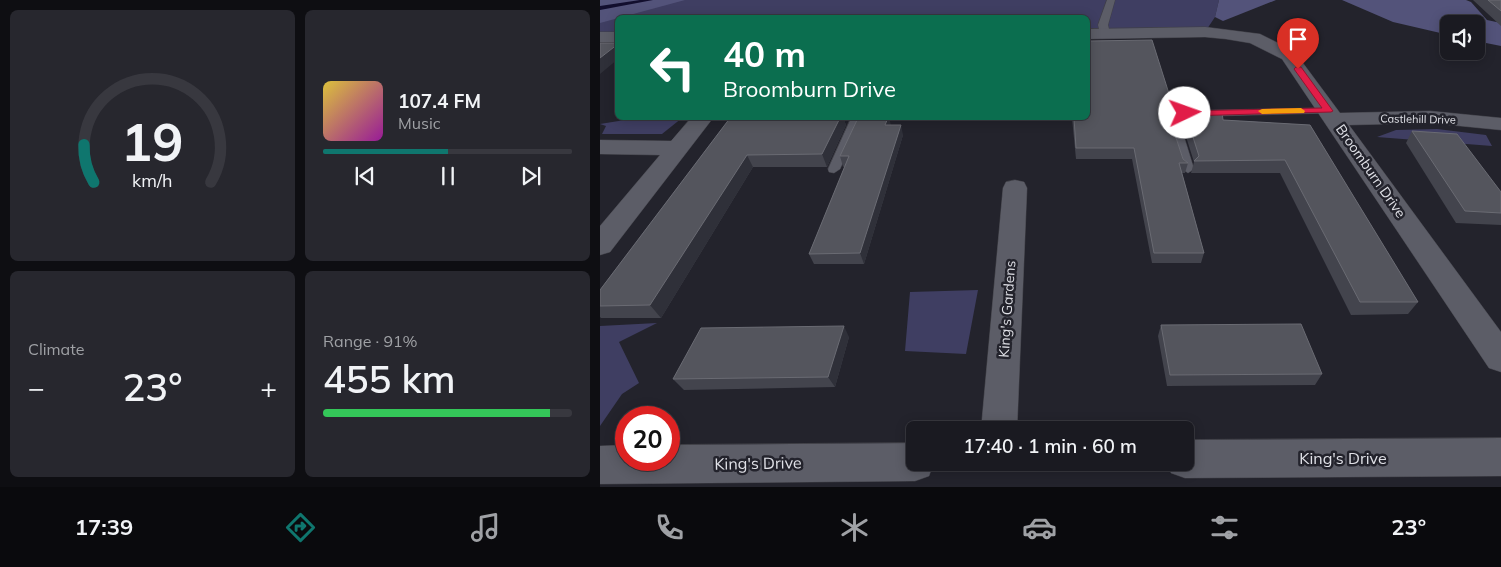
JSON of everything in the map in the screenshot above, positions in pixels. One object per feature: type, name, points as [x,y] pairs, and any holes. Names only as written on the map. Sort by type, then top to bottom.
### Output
[{"type":"street","name":"Broomburn Drive","points":[[1096,33],[1205,32],[1254,38],[1288,55],[1501,358]]},
{"type":"street","points":[[600,37],[615,37]]},
{"type":"street","name":"Castlehill Drive","points":[[1331,115],[1430,117],[1501,124]]},
{"type":"street","points":[[600,245],[700,120]]},
{"type":"street","points":[[600,147],[676,148]]},
{"type":"street","name":"King's Gardens","points":[[1000,421],[1015,188]]},
{"type":"street","name":"King's Drive","points":[[1194,459],[1501,457]]},
{"type":"street","name":"King's Drive","points":[[600,464],[906,462]]},
{"type":"lane","points":[[1096,33],[1103,25],[1111,0]]},
{"type":"lane","points":[[1188,169],[1171,114],[1331,115]]},
{"type":"lane","points":[[834,169],[856,120]]},
{"type":"shaded area","points":[[600,0],[1219,0],[1215,17],[1205,32],[1090,34],[1090,15],[615,15],[615,37],[600,37]]},
{"type":"shaded area","points":[[600,0],[685,0],[630,15],[615,15],[615,19],[600,23]]},
{"type":"shaded area","points":[[1219,0],[1276,0],[1223,21],[1215,17]]},
{"type":"shaded area","points":[[1342,0],[1466,0],[1471,2],[1483,15],[1440,15],[1440,33],[1393,22]]},
{"type":"shaded area","points":[[1485,18],[1487,20],[1501,23],[1501,46],[1485,43]]},
{"type":"shaded area","points":[[625,120],[680,120],[662,134],[602,134],[606,126],[600,124]]},
{"type":"shaded area","points":[[1437,129],[1486,135],[1492,146],[1377,137],[1396,130]]},
{"type":"shaded area","points":[[978,290],[966,354],[905,351],[910,292]]},
{"type":"shaded area","points":[[657,323],[619,342],[639,383],[622,394],[600,426],[600,326]]},
{"type":"building","points":[[1488,0],[1501,0],[1501,11]]},
{"type":"building","points":[[1152,40],[1171,100],[1165,104],[1183,159],[1188,163],[1179,163],[1204,253],[1154,253],[1134,148],[1076,148],[1074,120],[1090,120],[1090,41]]},
{"type":"building","points":[[600,43],[615,43],[615,46],[600,58]]},
{"type":"building","points":[[1185,112],[1222,112],[1223,120],[1310,125],[1418,302],[1360,302],[1285,160],[1194,161],[1199,156]]},
{"type":"building","points":[[728,120],[839,120],[822,154],[747,155],[650,305],[600,306],[600,290]]},
{"type":"building","points":[[857,120],[887,120],[885,125],[901,125],[860,253],[809,254],[849,156],[840,156]]},
{"type":"building","points":[[1412,131],[1457,134],[1501,192],[1501,213],[1465,211]]},
{"type":"building","points":[[1301,324],[1322,374],[1170,375],[1161,325]]},
{"type":"building","points":[[844,326],[828,377],[673,379],[701,328]]},
{"type":"waterway","points":[[600,8],[650,0]]},
{"type":"slow traffic","points":[[1262,111],[1301,111]]},
{"type":"route","points":[[1185,113],[1328,111],[1298,69]]}]
